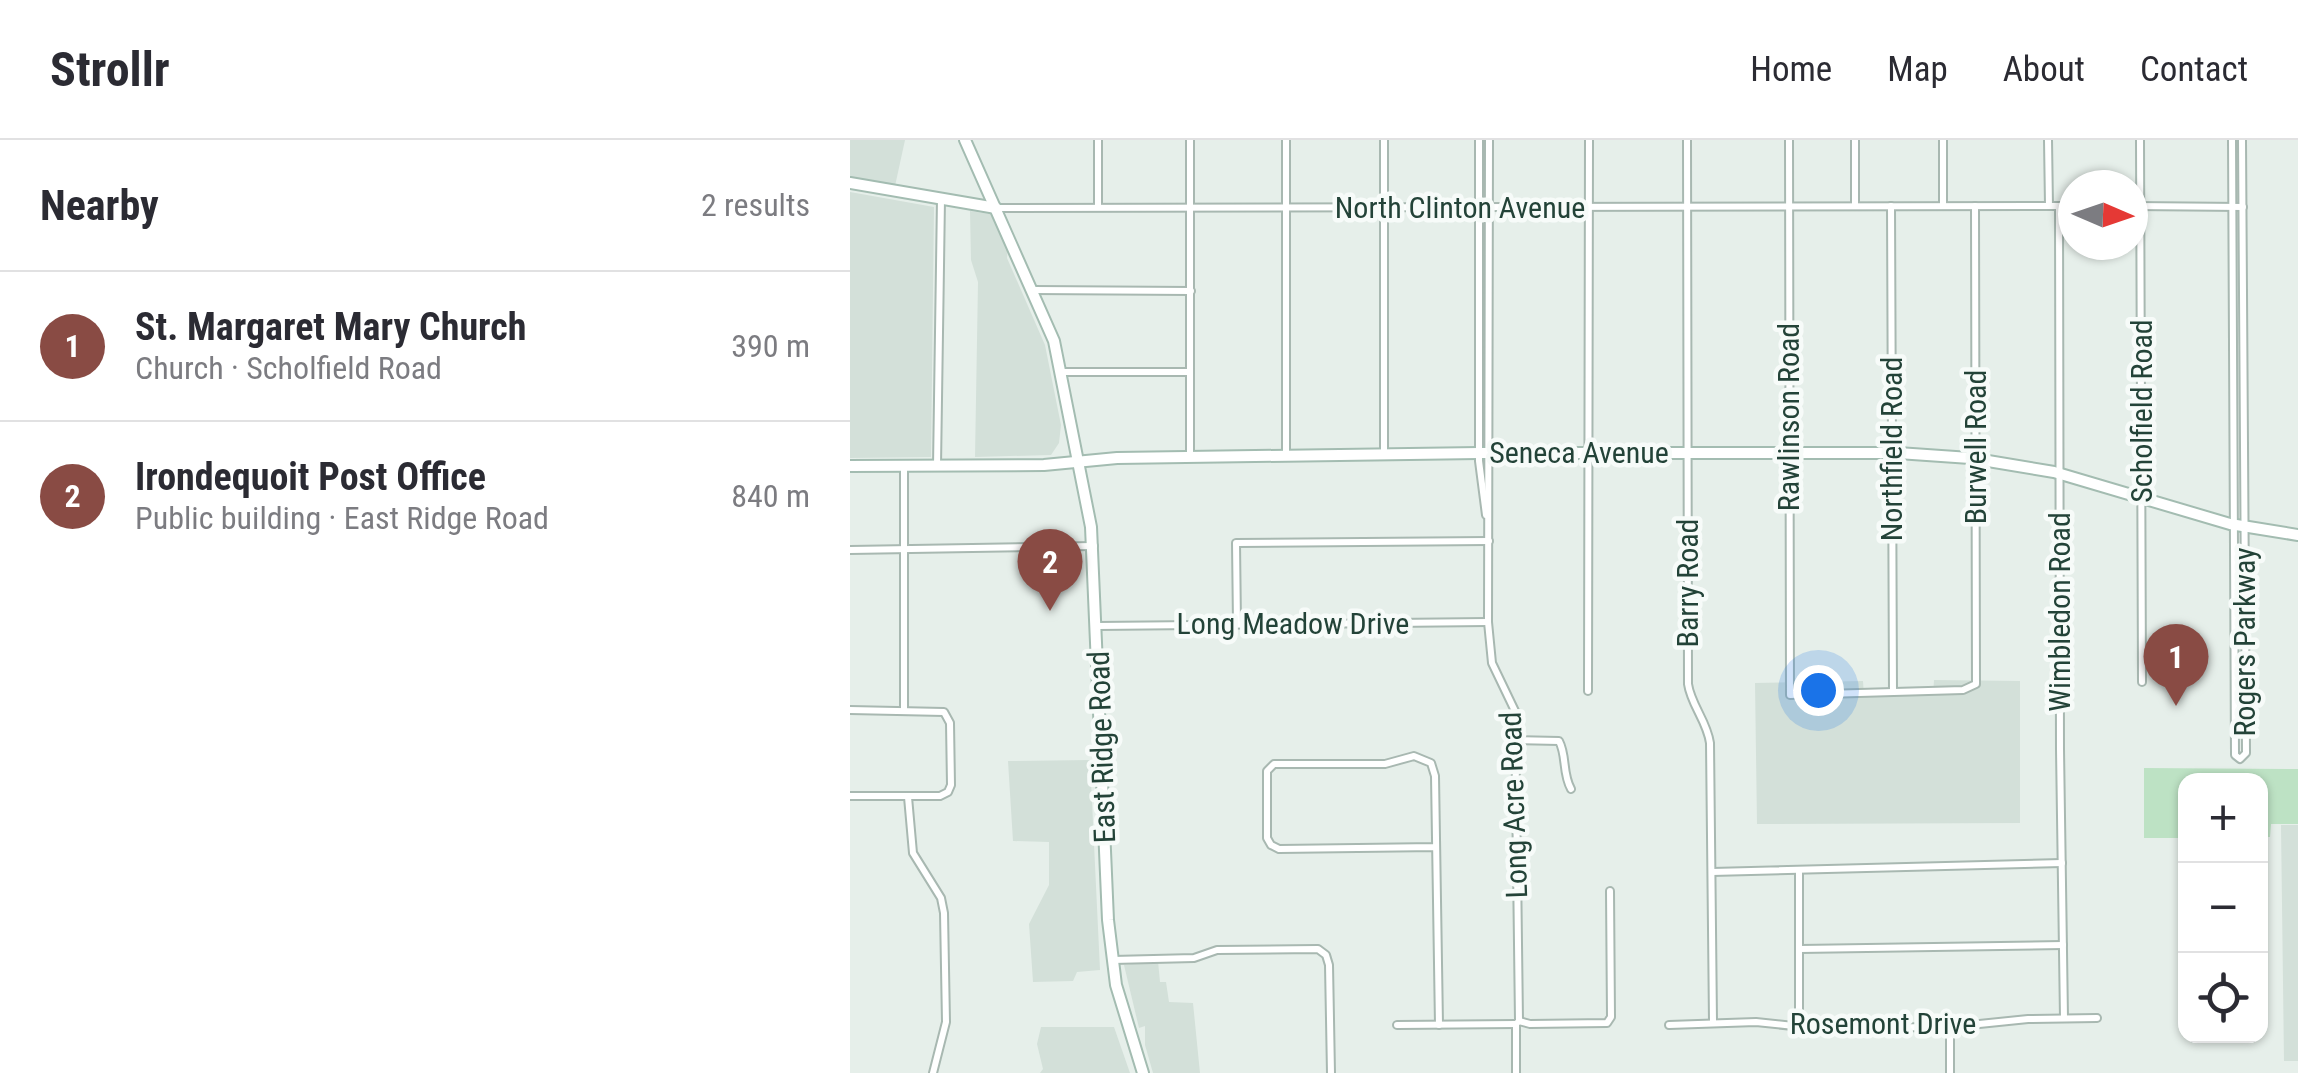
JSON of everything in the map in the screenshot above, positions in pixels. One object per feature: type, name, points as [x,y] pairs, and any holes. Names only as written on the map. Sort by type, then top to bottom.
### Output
[{"type":"main road","name":"East Ridge Road","points":[[966,140],[1054,341],[1078,461],[1094,546],[1112,960],[1143,1073]]},
{"type":"main road","name":"North Clinton Avenue","points":[[850,183],[996,208]]},
{"type":"main road","name":"Seneca Avenue","points":[[850,466],[1044,465],[1190,457],[1384,454],[1892,453],[1976,458],[2060,474],[2239,526],[2298,534]]},
{"type":"street","points":[[1098,140],[1098,208]]},
{"type":"street","points":[[1190,140],[1190,457]]},
{"type":"street","points":[[1286,140],[1286,456]]},
{"type":"street","points":[[1384,140],[1384,454]]},
{"type":"street","name":"Long Acre Road","points":[[1479,140],[1488,622],[1492,663],[1513,703],[1516,740],[1516,1073]]},
{"type":"street","name":"Long Acre Road","points":[[1484,453],[1490,140]]},
{"type":"street","points":[[1588,140],[1588,690]]},
{"type":"street","name":"Barry Road","points":[[1687,140],[1688,686],[1709,737],[1713,1021]]},
{"type":"street","name":"Rawlinson Road","points":[[1789,140],[1790,695],[1893,692]]},
{"type":"street","points":[[1855,140],[1855,206]]},
{"type":"street","points":[[1943,140],[1944,206]]},
{"type":"street","points":[[2048,140],[2049,206]]},
{"type":"street","name":"Scholfield Road","points":[[2139,170],[2140,140]]},
{"type":"street","name":"Rogers Parkway","points":[[2232,140],[2233,357],[2239,526],[2246,753],[2240,759],[2235,755],[2239,526],[2244,357],[2242,140]]},
{"type":"street","points":[[2232,188],[2242,188]]},
{"type":"street","points":[[938,466],[942,199]]},
{"type":"street","name":"Northfield Road","points":[[1890,206],[1893,692]]},
{"type":"street","name":"Burwell Road","points":[[1893,692],[1964,690],[1974,687],[1977,679],[1975,206]]},
{"type":"street","name":"North Clinton Avenue","points":[[996,208],[2058,206]]},
{"type":"street","points":[[2148,206],[2242,206]]},
{"type":"street","name":"Wimbledon Road","points":[[2059,260],[2064,1018]]},
{"type":"street","name":"Scholfield Road","points":[[2138,260],[2142,682]]},
{"type":"street","points":[[1033,290],[1191,291]]},
{"type":"street","points":[[2233,357],[2244,357]]},
{"type":"street","points":[[1061,372],[1190,372]]},
{"type":"street","points":[[904,466],[904,711]]},
{"type":"street","points":[[1237,624],[1236,544],[1489,542]]},
{"type":"street","points":[[850,550],[1094,546]]},
{"type":"street","name":"Long Meadow Drive","points":[[1097,626],[1488,622]]},
{"type":"street","points":[[850,710],[942,711],[950,722],[950,790],[940,796],[850,796]]},
{"type":"street","points":[[1516,740],[1558,741],[1562,746],[1563,772],[1571,789]]},
{"type":"street","points":[[1436,847],[1279,848],[1266,838],[1266,778],[1274,764],[1385,764],[1414,756],[1428,760],[1435,770],[1439,1025]]},
{"type":"street","points":[[908,797],[913,852],[941,898],[944,913],[946,1022],[933,1073]]},
{"type":"street","points":[[1712,872],[2062,863]]},
{"type":"street","points":[[1799,870],[1799,1027]]},
{"type":"street","points":[[1397,1025],[1607,1023],[1611,1018],[1610,891]]},
{"type":"street","points":[[1800,949],[2063,945]]},
{"type":"street","points":[[1112,960],[1194,958],[1217,950],[1318,949],[1329,965],[1331,1073]]},
{"type":"street","name":"Rosemont Drive","points":[[1669,1025],[1713,1021],[1799,1027],[1950,1027],[2097,1018]]},
{"type":"street","points":[[1950,1027],[1950,1073]]},
{"type":"shaded area","points":[[850,140],[905,140],[895,186],[850,177]]},
{"type":"shaded area","points":[[850,192],[934,207],[931,457],[850,458]]},
{"type":"shaded area","points":[[970,211],[990,214],[996,221],[1008,246],[1007,258],[1045,345],[1061,425],[1059,443],[1051,455],[975,457],[978,282],[971,260]]},
{"type":"shaded area","points":[[1934,680],[2020,681],[2020,823],[1757,824],[1755,683],[1863,681],[1864,696],[1933,695]]},
{"type":"shaded area","points":[[1090,760],[1100,970],[1077,972],[1073,981],[1033,982],[1029,924],[1049,885],[1049,842],[1013,841],[1008,761]]},
{"type":"shaded area","points":[[2281,825],[2298,825],[2298,1061],[2284,1061]]},
{"type":"shaded area","points":[[1158,961],[1160,982],[1166,982],[1169,1002],[1193,1003],[1200,1073],[1153,1073],[1145,1045],[1145,1026],[1139,1028],[1124,965]]},
{"type":"shaded area","points":[[1041,1027],[1114,1027],[1130,1073],[1040,1073],[1043,1069],[1037,1044]]},
{"type":"green space","points":[[2144,768],[2298,769],[2298,824],[2271,824],[2270,837],[2268,773],[2178,773],[2178,838],[2144,838]]},
{"type":"place","name":"Irondequoit Post Office","points":[[1050,611]]},
{"type":"place","name":"St. Margaret Mary Church","points":[[2176,706]]}]
